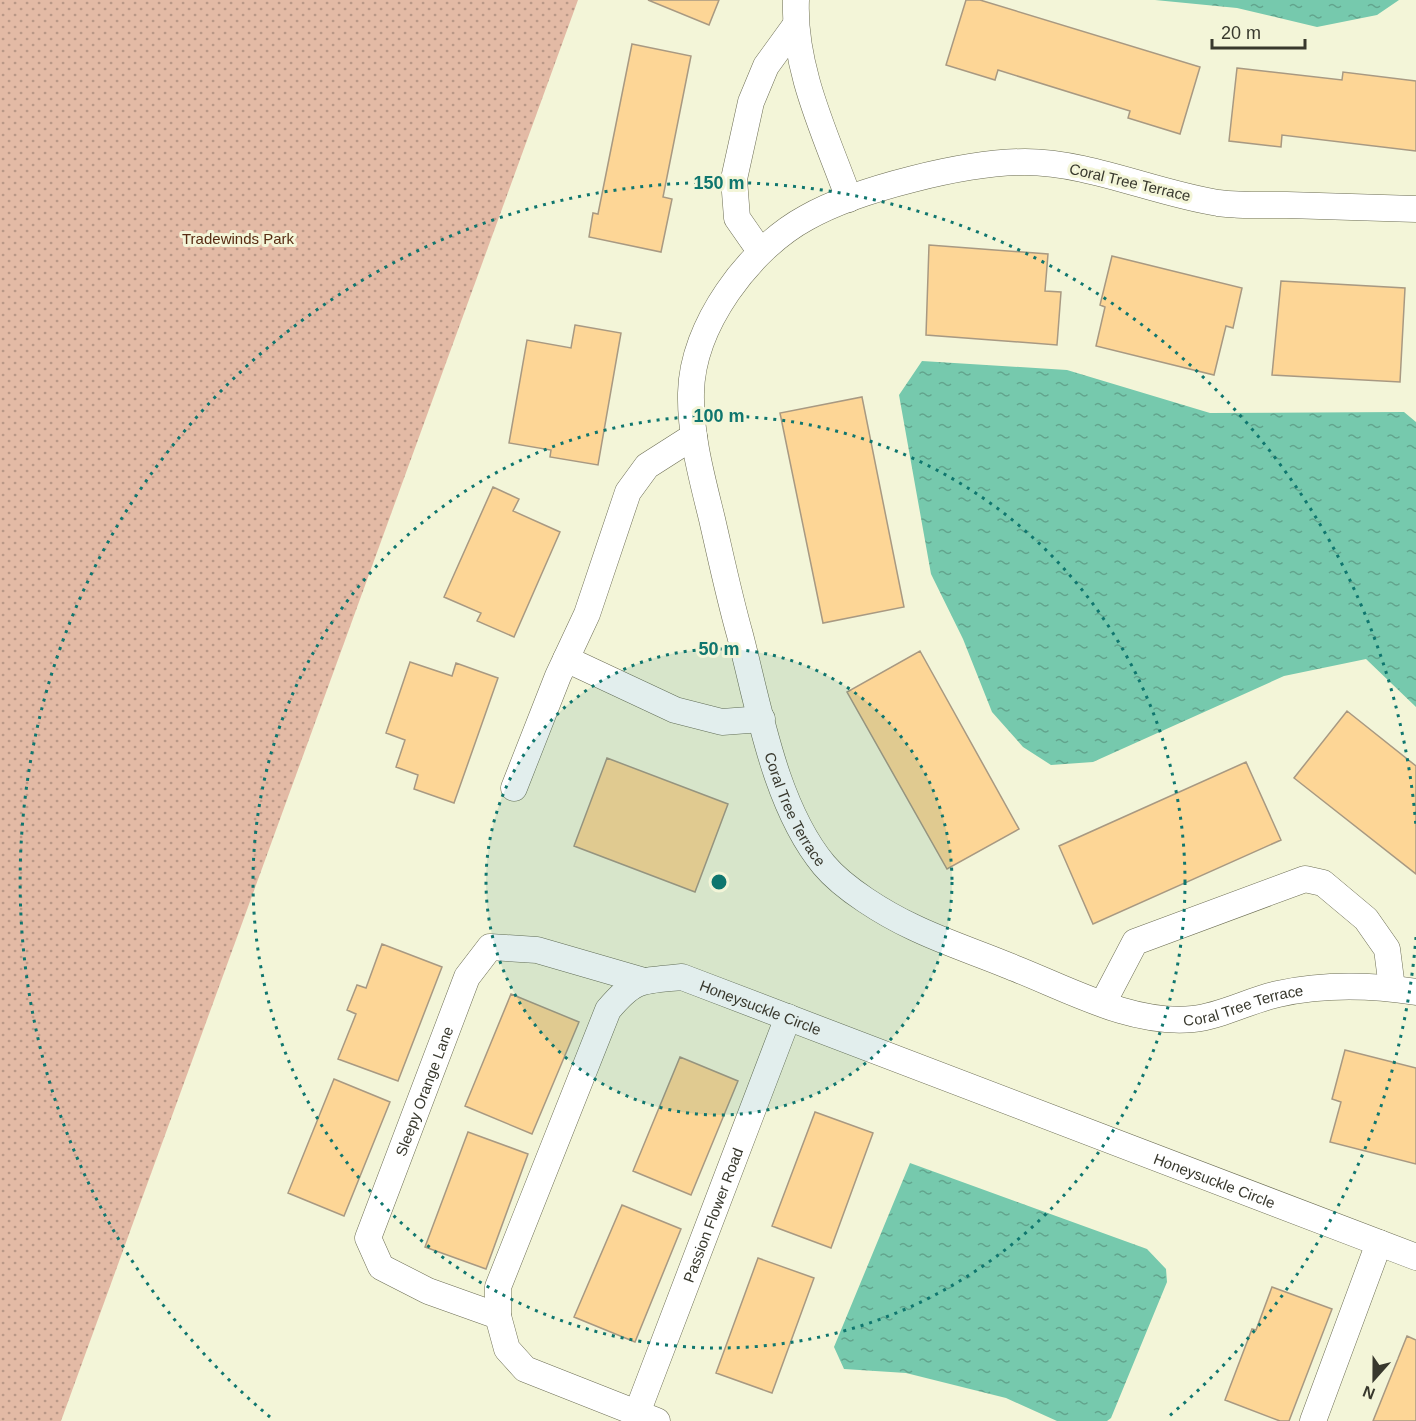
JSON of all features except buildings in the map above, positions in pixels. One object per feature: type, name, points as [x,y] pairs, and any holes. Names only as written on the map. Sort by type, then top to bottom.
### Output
[{"type":"street","points":[[796,0],[795,26],[806,81],[849,198]]},
{"type":"street","points":[[760,251],[737,218],[734,178],[751,102],[766,66],[795,26]]},
{"type":"street","name":"Coral Tree Terrace","points":[[1404,990],[1330,987],[1279,994],[1198,1018],[1160,1020],[1103,1003],[912,927],[870,903],[825,867],[797,822],[778,775],[762,719],[736,620],[694,436],[690,390],[697,350],[714,314],[760,251],[804,218],[849,198],[986,163],[1032,162],[1077,169],[1145,187],[1222,203],[1416,209]]},
{"type":"street","points":[[514,788],[566,659],[587,614],[628,492],[647,466],[694,436]]},
{"type":"street","points":[[566,659],[675,710],[722,722],[762,719]]},
{"type":"street","points":[[1103,1003],[1135,942],[1305,879],[1323,883],[1366,919],[1387,949],[1404,990]]},
{"type":"street","name":"Sleepy Orange Lane","points":[[498,1316],[428,1291],[381,1267],[368,1238],[467,977],[490,947],[537,950],[644,981]]},
{"type":"street","name":"Honeysuckle Circle","points":[[647,1417],[525,1369],[507,1349],[498,1316],[498,1287],[608,1010],[627,988],[644,981],[682,977],[1416,1257]]},
{"type":"street","name":"Passion Flower Road","points":[[647,1417],[788,1017]]},
{"type":"street","points":[[1313,1421],[1379,1243]]},
{"type":"green space","name":"Tradewinds Park","points":[[0,0],[578,0],[61,1421],[0,1421]]},
{"type":"water","points":[[1155,0],[1399,0],[1377,15],[1317,27],[1237,8]]},
{"type":"water","points":[[922,361],[1067,370],[1210,413],[1404,412],[1416,422],[1416,707],[1366,659],[1284,676],[1093,762],[1051,765],[1023,747],[992,712],[963,639],[931,574],[899,395]]},
{"type":"water","points":[[910,1163],[1147,1249],[1166,1269],[1167,1282],[1111,1418],[1107,1421],[1057,1421],[1006,1398],[906,1373],[844,1369],[834,1347]]}]
